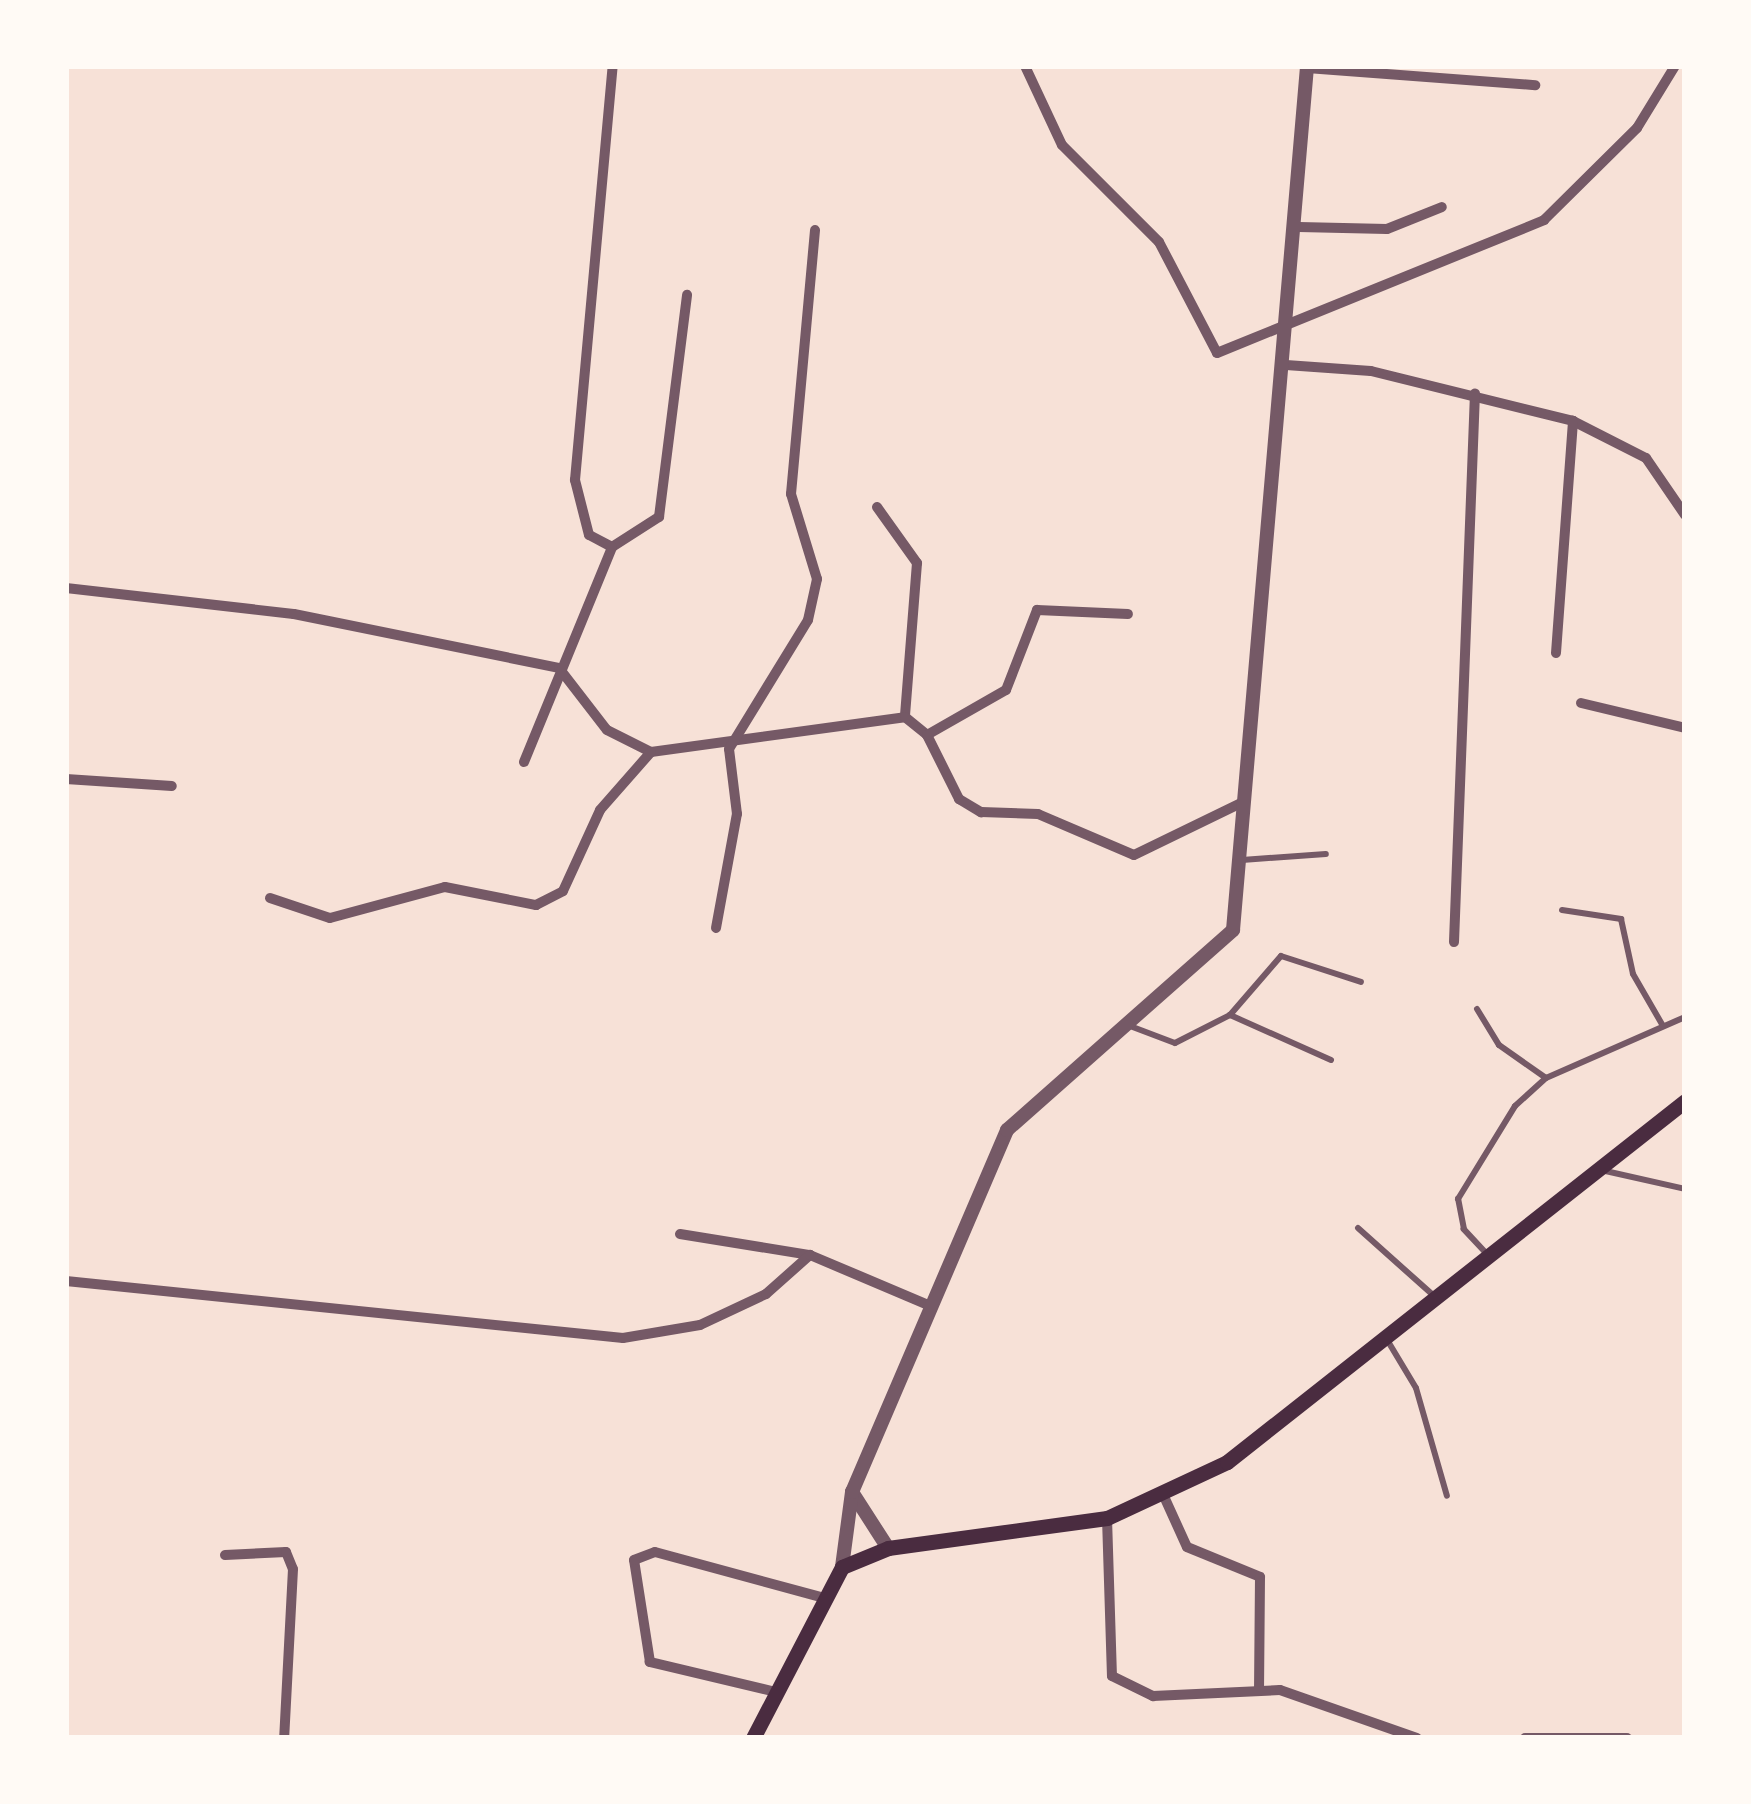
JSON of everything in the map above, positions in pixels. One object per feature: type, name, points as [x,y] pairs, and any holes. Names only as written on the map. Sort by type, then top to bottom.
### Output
[{"type":"main road","points":[[753,1738],[842,1567],[888,1547],[1107,1518],[1227,1462],[1685,1101]]},
{"type":"street","points":[[613,66],[575,480],[590,535],[613,547]]},
{"type":"street","points":[[1025,66],[1062,145],[1159,242],[1202,340],[1217,353],[1239,350],[1544,220],[1636,128],[1675,66]]},
{"type":"street","points":[[842,1567],[852,1492],[926,1304],[1007,1130],[1233,930],[1242,860],[1240,803],[1292,327],[1307,67],[1535,85]]},
{"type":"street","points":[[1299,227],[1387,229],[1442,207]]},
{"type":"street","points":[[716,928],[737,814],[729,749],[808,620],[817,579],[791,494],[815,230]]},
{"type":"street","points":[[524,762],[559,668],[613,547],[659,517],[687,295]]},
{"type":"street","points":[[1286,365],[1475,393],[1573,422],[1646,458],[1685,514]]},
{"type":"street","points":[[1454,942],[1475,393]]},
{"type":"street","points":[[1556,653],[1573,422]]},
{"type":"street","points":[[877,507],[917,563],[905,717]]},
{"type":"street","points":[[66,588],[294,614],[559,668],[607,730],[651,752],[729,749],[905,717],[927,735],[959,799],[981,812],[1038,814],[1134,856],[1240,803]]},
{"type":"street","points":[[927,735],[1006,690],[1037,610],[1128,614]]},
{"type":"street","points":[[1581,704],[1685,728]]},
{"type":"street","points":[[270,898],[330,918],[445,887],[536,904],[563,891],[599,809],[651,752]]},
{"type":"street","points":[[66,778],[172,786]]},
{"type":"street","points":[[680,1234],[810,1256],[926,1304]]},
{"type":"street","points":[[66,1281],[623,1338],[700,1325],[766,1294],[810,1256]]},
{"type":"street","points":[[852,1492],[888,1547]]},
{"type":"street","points":[[1162,1492],[1186,1547],[1260,1577],[1259,1691]]},
{"type":"street","points":[[1107,1518],[1112,1676],[1153,1696],[1259,1691],[1417,1738]]},
{"type":"street","points":[[225,1555],[286,1552],[293,1570],[284,1738]]},
{"type":"street","points":[[776,1692],[650,1661],[634,1560],[655,1552],[824,1598]]},
{"type":"street","points":[[1525,1738],[1627,1738]]},
{"type":"lane","points":[[1242,860],[1326,854]]},
{"type":"lane","points":[[1562,910],[1621,919],[1633,974],[1663,1027]]},
{"type":"lane","points":[[1128,1025],[1175,1043],[1230,1015],[1281,956],[1361,982]]},
{"type":"lane","points":[[1478,1009],[1499,1045],[1546,1078]]},
{"type":"lane","points":[[1230,1015],[1331,1060]]},
{"type":"lane","points":[[1488,1256],[1463,1228],[1458,1199],[1515,1106],[1546,1078],[1685,1017]]},
{"type":"lane","points":[[1598,1169],[1685,1189]]},
{"type":"lane","points":[[1358,1228],[1435,1298]]},
{"type":"lane","points":[[1385,1337],[1416,1388],[1447,1496]]}]
